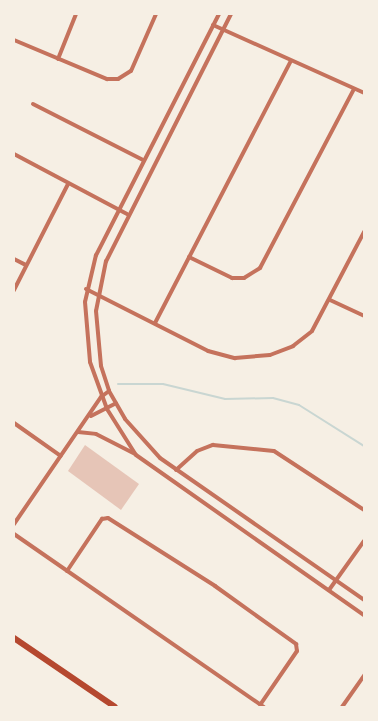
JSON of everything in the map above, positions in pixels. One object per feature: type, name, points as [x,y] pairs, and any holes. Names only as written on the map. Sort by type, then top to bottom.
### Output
[{"type":"main road","points":[[14,638],[115,707]]},
{"type":"street","points":[[58,59],[76,14]]},
{"type":"street","points":[[14,40],[107,79],[126,76],[131,71],[156,14]]},
{"type":"street","points":[[136,455],[101,397],[87,348],[86,289],[96,254],[117,208],[219,14]]},
{"type":"street","points":[[232,14],[111,247],[97,293],[97,343],[108,391],[143,441],[176,470],[364,600]]},
{"type":"street","points":[[214,25],[364,93]]},
{"type":"street","points":[[155,323],[291,61]]},
{"type":"street","points":[[188,257],[232,278],[244,278],[260,268],[354,89]]},
{"type":"street","points":[[33,104],[143,160]]},
{"type":"street","points":[[14,154],[127,214]]},
{"type":"street","points":[[14,290],[68,184]]},
{"type":"street","points":[[86,289],[97,293],[208,351],[235,358],[257,358],[281,352],[304,339],[321,319],[364,232]]},
{"type":"street","points":[[14,259],[26,265]]},
{"type":"street","points":[[330,300],[364,316]]},
{"type":"street","points":[[14,524],[78,432],[91,416],[101,397],[108,391]]},
{"type":"street","points":[[91,416],[116,403]]},
{"type":"street","points":[[14,423],[61,456]]},
{"type":"street","points":[[78,432],[96,434],[136,455],[364,615]]},
{"type":"street","points":[[176,470],[197,451],[213,445],[274,451],[364,510]]},
{"type":"street","points":[[14,534],[67,571],[262,706],[297,651],[296,644],[215,586],[108,518],[102,519],[67,571]]},
{"type":"street","points":[[329,590],[364,541]]},
{"type":"street","points":[[342,707],[364,675]]},
{"type":"building","points":[[85,445],[139,484],[121,510],[68,471]]},
{"type":"waterway","points":[[118,384],[163,384],[225,399],[273,398],[299,405],[364,446]]}]
